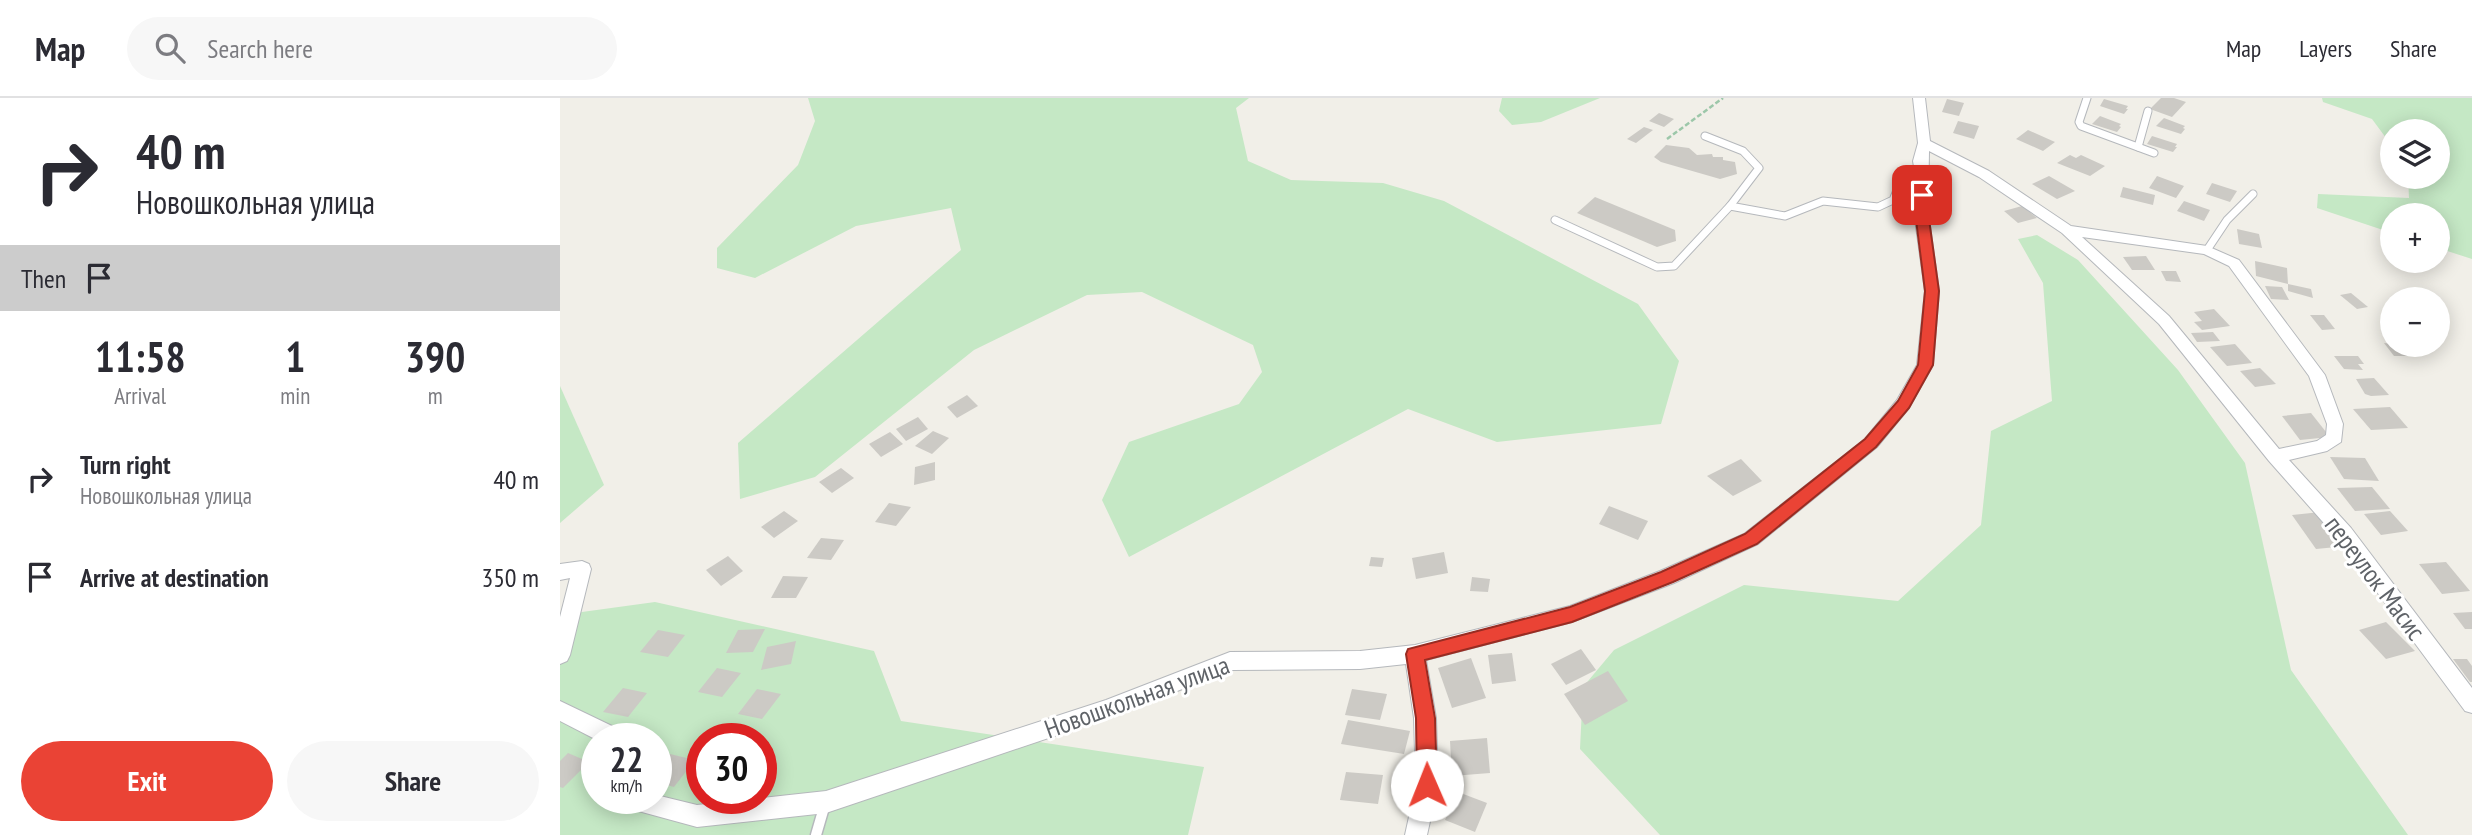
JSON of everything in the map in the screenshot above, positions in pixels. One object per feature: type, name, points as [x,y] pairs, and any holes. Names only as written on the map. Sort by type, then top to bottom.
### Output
[{"type":"street","name":"Новошкольная улица","points":[[672,809],[697,816],[826,802],[1108,709],[1230,661],[1360,660],[1415,654],[1572,614],[1667,577],[1751,539],[1871,443],[1903,404],[1926,365],[1932,291],[1922,212],[1923,178],[1920,161],[1924,143],[1919,98]]},
{"type":"street","name":"переулок Масис","points":[[1924,143],[1984,174],[2067,230],[2164,320],[2275,456],[2344,533],[2472,704]]},
{"type":"street","name":"переулок Масис","points":[[2067,230],[2207,250],[2234,263],[2316,375],[2335,424],[2335,438],[2328,442],[2275,456]]},
{"type":"street","points":[[560,572],[582,569],[560,655]]},
{"type":"street","points":[[1415,654],[1425,718],[1427,785],[1416,835]]},
{"type":"street","points":[[560,710],[585,723]]},
{"type":"lane","points":[[2087,98],[2079,122],[2081,126],[2154,153]]},
{"type":"lane","points":[[2138,147],[2148,111]]},
{"type":"lane","points":[[1555,220],[1657,267],[1669,269],[1730,206],[1759,168],[1756,160],[1747,152],[1705,136]]},
{"type":"lane","points":[[1730,206],[1785,216],[1823,201],[1878,207],[1893,200],[1901,181],[1923,178]]},
{"type":"lane","points":[[2207,250],[2221,225],[2237,205],[2253,194]]},
{"type":"lane","points":[[816,835],[826,802]]},
{"type":"path","points":[[1667,139],[1724,98]]},
{"type":"green space","points":[[808,98],[1249,98],[1236,108],[1248,161],[1291,180],[1383,183],[1444,201],[1638,304],[1679,361],[1661,424],[1497,442],[1408,409],[1129,557],[1102,500],[1129,442],[1239,404],[1262,372],[1253,345],[1142,292],[1087,295],[974,350],[815,477],[740,499],[738,443],[961,250],[951,208],[856,226],[755,278],[717,268],[717,248],[798,165],[815,121]]},
{"type":"green space","points":[[1502,98],[1600,98],[1541,122],[1512,125],[1499,111]]},
{"type":"green space","points":[[2322,98],[2472,98],[2472,259],[2450,252],[2450,203],[2380,203],[2380,229],[2317,208],[2318,194],[2409,198],[2409,189],[2450,189],[2450,119],[2380,119],[2380,130],[2372,119],[2323,102]]},
{"type":"green space","points":[[2037,235],[2078,260],[2178,370],[2245,463],[2291,670],[2408,835],[1660,835],[1580,749],[1583,687],[1614,650],[1744,585],[1898,601],[1981,525],[1991,431],[2052,401],[2043,283],[2018,239]]},
{"type":"green space","points":[[560,386],[604,485],[560,523]]},
{"type":"green space","points":[[655,602],[874,651],[901,721],[1204,767],[1188,835],[560,835],[560,615]]},
{"type":"building","points":[[2161,98],[2186,102],[2172,117],[2150,109]]},
{"type":"building","points":[[1947,99],[1964,103],[1959,116],[1942,112]]},
{"type":"building","points":[[2104,99],[2128,106],[2128,109],[2124,114],[2100,106]]},
{"type":"building","points":[[1659,113],[1674,119],[1664,127],[1649,121]]},
{"type":"building","points":[[2100,116],[2121,124],[2121,127],[2117,132],[2092,124]]},
{"type":"building","points":[[2164,118],[2185,126],[2185,129],[2181,134],[2156,126]]},
{"type":"building","points":[[1958,121],[1979,126],[1974,139],[1953,133]]},
{"type":"building","points":[[1644,127],[1653,130],[1636,143],[1627,139]]},
{"type":"building","points":[[2028,130],[2055,142],[2043,151],[2016,139]]},
{"type":"building","points":[[2152,136],[2177,144],[2177,147],[2173,152],[2147,144]]},
{"type":"building","points":[[1666,145],[1689,148],[1697,155],[1712,154],[1713,157],[1723,157],[1723,160],[1735,162],[1737,174],[1720,179],[1661,162],[1654,157]]},
{"type":"building","points":[[2070,155],[2076,158],[2081,155],[2105,166],[2090,176],[2057,163]]},
{"type":"building","points":[[2049,176],[2075,191],[2057,199],[2032,184]]},
{"type":"building","points":[[2157,176],[2184,186],[2176,198],[2149,188]]},
{"type":"building","points":[[2212,183],[2237,191],[2230,202],[2206,194]]},
{"type":"building","points":[[2123,187],[2155,195],[2153,205],[2120,197]]},
{"type":"building","points":[[1595,197],[1675,230],[1676,241],[1657,247],[1577,213]]},
{"type":"building","points":[[2184,201],[2210,210],[2204,221],[2177,211]]},
{"type":"building","points":[[2022,206],[2037,218],[2018,223],[2004,211]]},
{"type":"building","points":[[2237,229],[2259,234],[2262,248],[2239,244]]},
{"type":"building","points":[[2146,256],[2155,270],[2132,270],[2123,257]]},
{"type":"building","points":[[2255,261],[2287,268],[2288,284],[2256,276]]},
{"type":"building","points":[[2161,271],[2176,271],[2181,282],[2166,281]]},
{"type":"building","points":[[2288,284],[2311,289],[2313,298],[2288,291]]},
{"type":"building","points":[[2265,286],[2282,287],[2289,300],[2271,299]]},
{"type":"building","points":[[2351,293],[2368,307],[2357,309],[2340,295]]},
{"type":"building","points":[[2214,309],[2230,326],[2202,330],[2194,322],[2202,321],[2194,312]]},
{"type":"building","points":[[2310,315],[2324,315],[2335,329],[2322,330]]},
{"type":"building","points":[[2213,332],[2220,341],[2197,342],[2191,333]]},
{"type":"building","points":[[2235,344],[2252,363],[2227,366],[2210,347]]},
{"type":"building","points":[[2334,356],[2358,356],[2364,364],[2358,364],[2363,370],[2344,369]]},
{"type":"building","points":[[2260,368],[2276,384],[2255,387],[2240,371]]},
{"type":"building","points":[[2374,378],[2389,395],[2365,394],[2356,379]]},
{"type":"building","points":[[967,395],[978,406],[957,418],[947,407]]},
{"type":"building","points":[[2390,407],[2408,428],[2371,430],[2353,409]]},
{"type":"building","points":[[2311,413],[2330,437],[2300,440],[2282,416]]},
{"type":"building","points":[[918,417],[928,429],[906,441],[896,429]]},
{"type":"building","points":[[933,431],[949,438],[932,454],[915,446]]},
{"type":"building","points":[[890,432],[903,444],[881,457],[869,444]]},
{"type":"building","points":[[2330,457],[2365,458],[2379,481],[2344,479]]},
{"type":"building","points":[[1741,459],[1762,481],[1733,496],[1707,476]]},
{"type":"building","points":[[935,462],[935,480],[914,485],[915,467]]},
{"type":"building","points":[[841,468],[854,478],[832,493],[819,482]]},
{"type":"building","points":[[2372,487],[2390,509],[2355,511],[2337,488]]},
{"type":"building","points":[[889,503],[911,507],[896,526],[875,522]]},
{"type":"building","points":[[1609,506],[1648,521],[1638,540],[1599,524]]},
{"type":"building","points":[[784,511],[798,521],[774,538],[761,527]]},
{"type":"building","points":[[2390,511],[2408,531],[2381,535],[2364,514]]},
{"type":"building","points":[[2321,512],[2347,546],[2316,549],[2292,515]]},
{"type":"building","points":[[821,538],[844,540],[831,560],[807,558]]},
{"type":"building","points":[[1444,552],[1448,573],[1416,579],[1412,558]]},
{"type":"building","points":[[728,556],[743,571],[721,586],[706,570]]},
{"type":"building","points":[[1371,557],[1384,558],[1382,567],[1369,566]]},
{"type":"building","points":[[2446,562],[2470,591],[2442,594],[2419,564]]},
{"type":"building","points":[[783,576],[808,577],[796,598],[771,598]]},
{"type":"building","points":[[1472,577],[1490,579],[1488,592],[1470,591]]},
{"type":"building","points":[[2472,612],[2472,629],[2465,629],[2453,613]]},
{"type":"building","points":[[2386,622],[2415,651],[2386,659],[2359,630]]},
{"type":"building","points":[[765,629],[753,652],[726,653],[738,630]]},
{"type":"building","points":[[658,630],[685,635],[668,657],[640,652]]},
{"type":"building","points":[[796,641],[791,664],[761,670],[767,647]]},
{"type":"building","points":[[1581,649],[1596,670],[1566,685],[1551,664]]},
{"type":"building","points":[[1512,653],[1516,681],[1492,684],[1488,655]]},
{"type":"building","points":[[1471,658],[1486,698],[1452,708],[1438,668]]},
{"type":"building","points":[[2453,659],[2467,659],[2472,666],[2472,682],[2470,682]]},
{"type":"building","points":[[717,668],[741,673],[722,697],[698,692]]},
{"type":"building","points":[[1608,671],[1628,701],[1585,725],[1564,694]]},
{"type":"building","points":[[623,688],[647,693],[628,717],[603,712]]},
{"type":"building","points":[[757,689],[781,694],[762,719],[738,714]]},
{"type":"building","points":[[1352,689],[1387,694],[1380,720],[1345,715]]},
{"type":"building","points":[[1348,720],[1410,731],[1404,754],[1341,744]]},
{"type":"building","points":[[1487,738],[1490,773],[1452,776],[1450,741]]},
{"type":"building","points":[[568,753],[581,759],[581,770],[563,788],[560,787],[560,761]]},
{"type":"building","points":[[672,754],[686,758],[686,772],[674,787]]},
{"type":"building","points":[[1346,772],[1383,775],[1378,804],[1340,800]]},
{"type":"building","points":[[1458,792],[1487,803],[1475,832],[1445,820]]},
{"type":"route","points":[[1427,785],[1425,718],[1415,654],[1572,614],[1667,577],[1751,539],[1871,443],[1903,404],[1926,365],[1932,291],[1922,195]]}]
